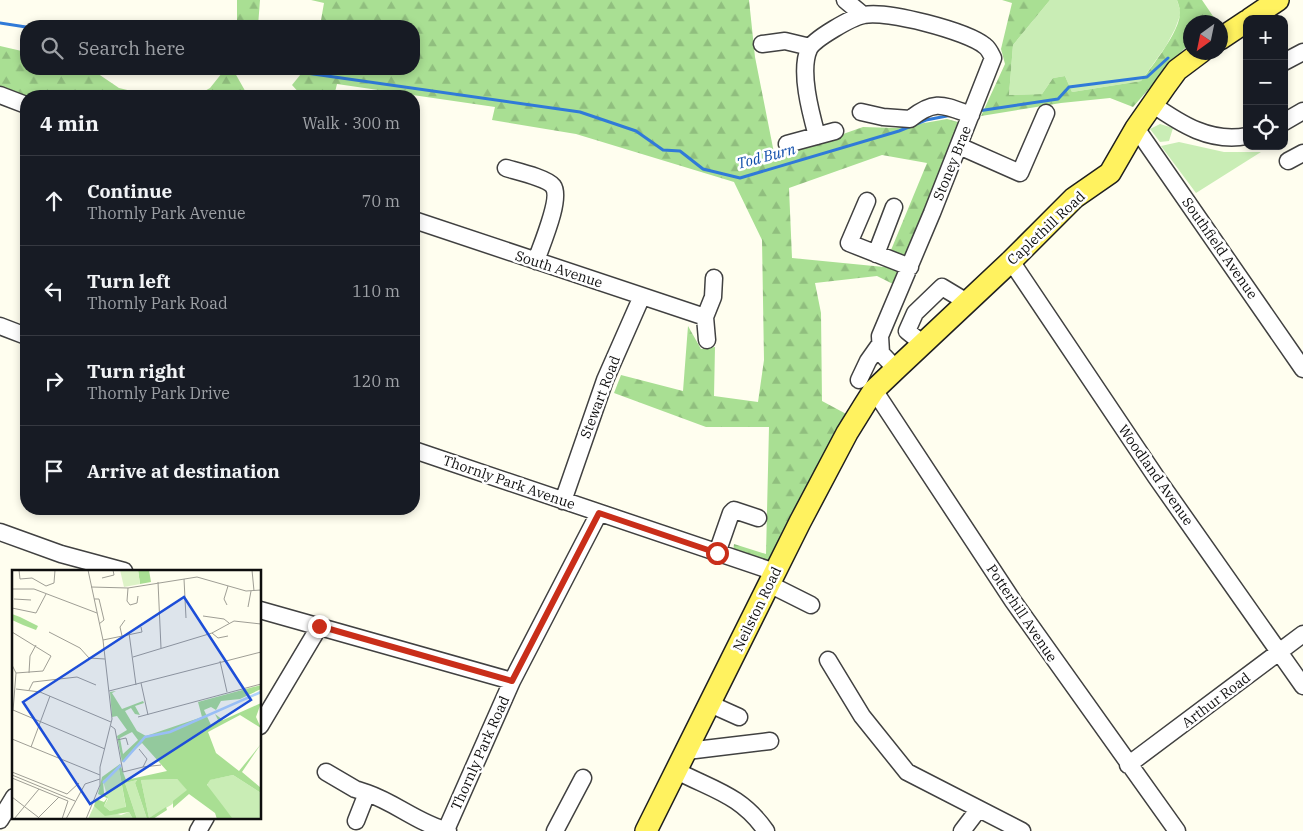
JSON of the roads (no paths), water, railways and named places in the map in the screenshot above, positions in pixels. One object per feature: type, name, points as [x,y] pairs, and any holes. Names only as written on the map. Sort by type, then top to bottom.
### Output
[{"type":"main road","points":[[1256,15],[1278,0]]},
{"type":"main road","points":[[1228,34],[1243,24]]},
{"type":"main road","name":"Caplethill Road","points":[[867,385],[896,369],[1011,261],[1074,198],[1110,173],[1152,104],[1177,70],[1190,60]]},
{"type":"main road","name":"Neilston Road","points":[[646,831],[800,522],[847,433],[867,385]]},
{"type":"street","points":[[817,136],[809,106],[805,61],[810,47],[826,34],[863,14],[845,0]]},
{"type":"street","name":"Stoney Brae","points":[[863,14],[893,15],[966,35],[986,46],[994,58],[910,267],[880,336],[880,344],[868,361],[867,385]]},
{"type":"street","points":[[762,44],[785,42],[810,47]]},
{"type":"street","points":[[1288,60],[1303,52]]},
{"type":"street","points":[[0,95],[20,103]]},
{"type":"street","points":[[861,112],[883,117],[910,119],[924,108],[939,104],[971,115]]},
{"type":"street","points":[[1152,104],[1187,127],[1209,136],[1230,138],[1243,136]]},
{"type":"street","points":[[1288,120],[1303,111]]},
{"type":"street","points":[[959,146],[1020,173],[1046,114]]},
{"type":"street","name":"Southfield Avenue","points":[[1136,128],[1303,369]]},
{"type":"street","points":[[787,144],[835,131]]},
{"type":"street","points":[[1288,161],[1303,152]]},
{"type":"street","points":[[506,168],[544,180],[552,185],[556,192],[554,208],[536,261]]},
{"type":"street","points":[[867,201],[849,243],[910,267]]},
{"type":"street","points":[[876,254],[894,207]]},
{"type":"street","name":"South Avenue","points":[[420,222],[705,317]]},
{"type":"street","name":"Woodland Avenue","points":[[1011,261],[1156,477],[1303,686]]},
{"type":"street","points":[[707,340],[705,317],[713,297],[714,278]]},
{"type":"street","points":[[922,344],[907,331],[915,313],[942,287],[967,302]]},
{"type":"street","name":"Stewart Road","points":[[563,500],[605,380],[642,296]]},
{"type":"street","points":[[0,326],[20,334]]},
{"type":"street","points":[[880,344],[881,353],[896,369]]},
{"type":"street","name":"Potterhill Avenue","points":[[867,385],[1013,601],[1128,766],[1177,831]]},
{"type":"street","name":"Thornly Park Avenue","points":[[420,452],[717,553],[772,578],[811,605]]},
{"type":"street","points":[[717,553],[731,513],[734,510],[758,518]]},
{"type":"street","name":"Thornly Park Road","points":[[447,831],[512,681],[599,513]]},
{"type":"street","points":[[0,532],[61,554],[120,570]]},
{"type":"street","points":[[261,610],[512,681]]},
{"type":"street","points":[[261,724],[319,626]]},
{"type":"street","name":"Arthur Road","points":[[1128,766],[1303,634]]},
{"type":"street","points":[[828,660],[862,716],[907,772],[1022,831]]},
{"type":"street","points":[[710,704],[739,718]]},
{"type":"street","points":[[687,751],[770,741]]},
{"type":"street","points":[[677,771],[737,801],[753,813],[766,831]]},
{"type":"street","points":[[326,772],[355,789],[367,792],[393,804],[422,822],[447,831]]},
{"type":"street","points":[[555,831],[583,778]]},
{"type":"street","points":[[356,821],[367,792]]},
{"type":"street","points":[[0,820],[12,800]]},
{"type":"street","points":[[962,831],[978,810]]},
{"type":"street","points":[[198,831],[205,818]]},
{"type":"waterway","name":"Tod Burn","points":[[0,23],[20,26]]},
{"type":"waterway","name":"Tod Burn","points":[[978,111],[1058,99],[1069,87],[1147,77],[1168,58]]},
{"type":"waterway","name":"Tod Burn","points":[[320,75],[580,112],[636,131],[663,150],[680,151],[703,169],[740,178],[899,131],[926,120],[952,115]]}]
